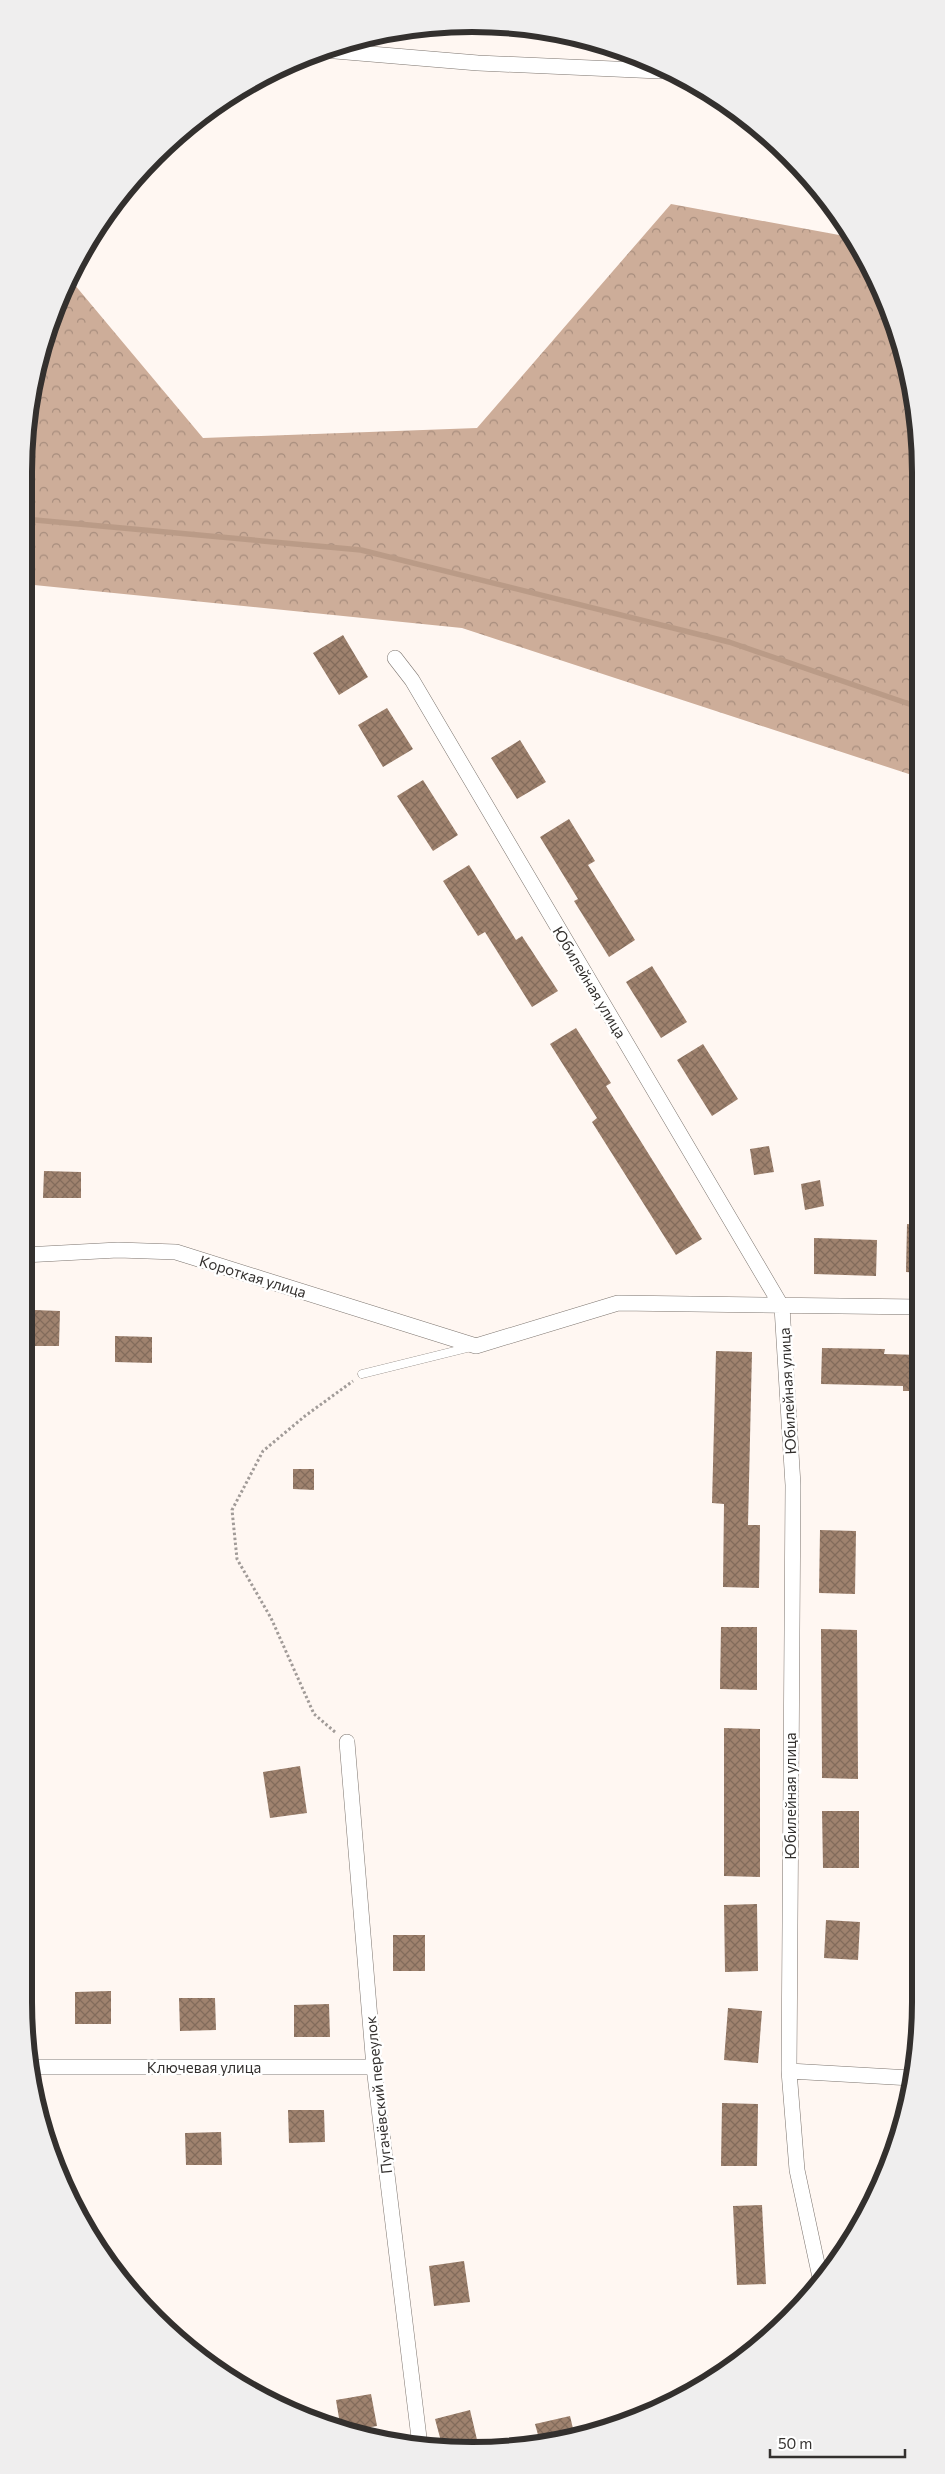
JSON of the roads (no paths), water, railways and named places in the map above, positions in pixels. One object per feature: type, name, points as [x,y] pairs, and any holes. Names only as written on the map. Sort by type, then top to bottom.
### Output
[{"type":"street","points":[[344,52],[478,62],[651,71]]},
{"type":"street","name":"Юбилейная улица","points":[[395,658],[412,680],[782,1307],[793,1485],[789,2071],[796,2170],[819,2273]]},
{"type":"street","name":"Короткая улица","points":[[32,1255],[118,1250],[176,1252],[476,1346]]},
{"type":"street","name":"Юбилейная улица","points":[[476,1346],[618,1303],[782,1307],[912,1307]]},
{"type":"street","name":"Пугачёвский переулок","points":[[347,1742],[374,2067],[419,2438]]},
{"type":"street","name":"Ключевая улица","points":[[37,2067],[374,2067]]},
{"type":"street","points":[[789,2071],[906,2078]]},
{"type":"lane","points":[[362,1374],[476,1346]]},
{"type":"waterway","points":[[32,520],[361,550],[729,642],[912,705]]}]
